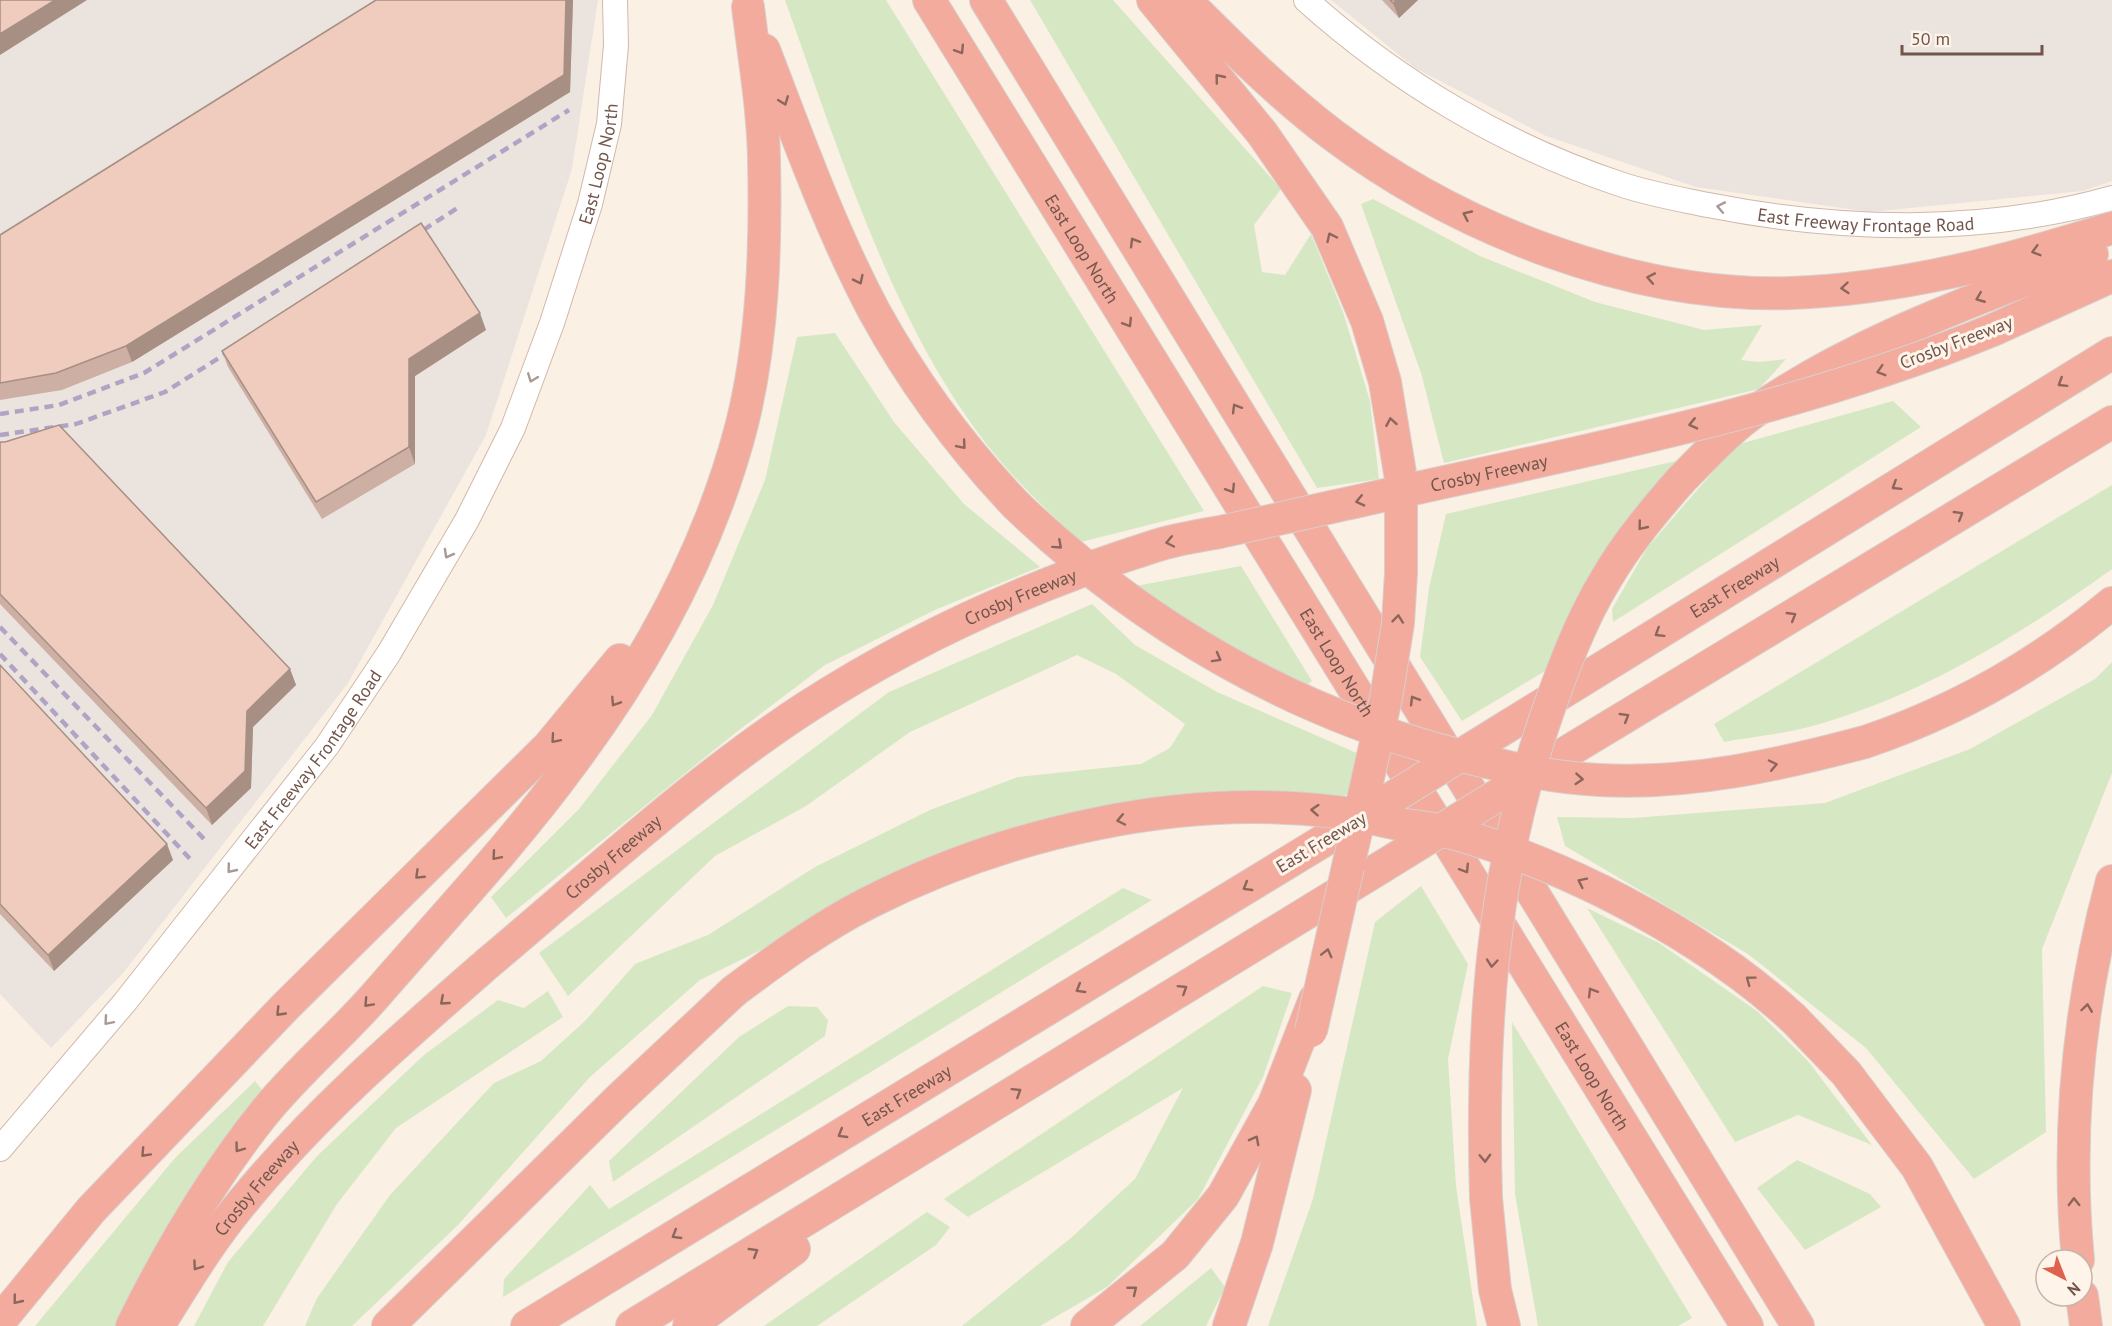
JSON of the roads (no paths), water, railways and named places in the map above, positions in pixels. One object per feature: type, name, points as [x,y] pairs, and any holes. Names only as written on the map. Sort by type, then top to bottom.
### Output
[{"type":"highway","name":"East Loop North","points":[[929,0],[1747,1326]]},
{"type":"highway","points":[[986,0],[1798,1326]]},
{"type":"highway","points":[[1153,0],[1262,133],[1327,227],[1367,321],[1382,372],[1401,479],[1401,573],[1398,623],[1386,698],[1354,845],[1318,992],[1306,1029],[1257,1243],[1229,1326]]},
{"type":"highway","points":[[1185,0],[1278,89],[1332,134],[1382,170],[1446,206],[1509,234],[1566,256],[1615,271],[1710,289],[1790,293],[1875,286],[1995,263],[2112,228]]},
{"type":"highway","points":[[132,1326],[159,1270],[206,1194],[265,1111],[370,1002],[516,833],[602,722],[662,627],[697,552],[742,424],[752,372],[763,273],[764,159],[746,3]]},
{"type":"highway","points":[[746,3],[804,153],[874,311],[914,377],[952,432],[1016,505],[1065,552],[1104,583],[1147,614],[1218,658],[1341,717],[1450,753],[1568,778],[1663,780],[1758,768],[1865,742],[1935,716],[2002,682],[2112,603]]},
{"type":"highway","points":[[1504,1326],[1494,1281],[1486,1198],[1483,1103],[1492,957],[1515,817],[1556,686],[1589,611],[1606,579],[1637,532],[1680,481],[1755,411],[1819,371],[1918,324],[2112,245]]},
{"type":"highway","name":"Crosby Freeway","points":[[158,1326],[239,1206],[297,1140],[383,1054],[488,963],[722,769],[806,708],[870,669],[960,623],[1052,582],[1158,545],[1596,447],[1788,400],[1935,353],[1995,329],[2112,276]]},
{"type":"highway","name":"East Freeway","points":[[527,1326],[1351,824],[2112,353]]},
{"type":"highway","points":[[632,1326],[1539,769],[2112,422]]},
{"type":"highway","points":[[0,1322],[91,1210],[218,1076],[556,738],[641,632],[687,557],[724,480]]},
{"type":"highway","points":[[388,1326],[619,1099],[734,991],[768,965],[867,903],[965,861],[1052,835],[1149,814],[1209,808],[1248,808],[1337,812],[1455,834],[1547,865],[1676,930],[1763,990],[1846,1073],[1917,1167],[2004,1326]]},
{"type":"highway","points":[[2077,1248],[2074,1220],[2073,1121],[2089,993],[2102,918],[2112,881]]},
{"type":"highway","points":[[1087,1326],[1175,1255],[1223,1196],[1274,1104],[1306,1029]]},
{"type":"highway","points":[[689,1326],[967,1122]]},
{"type":"highway","points":[[2084,1308],[2086,1326]]},
{"type":"main road","name":"East Loop North","points":[[552,323],[590,204],[609,124],[616,45],[615,0]]},
{"type":"main road","name":"East Freeway Frontage Road","points":[[1306,0],[1360,47],[1474,120],[1522,145],[1621,185],[1732,210],[1818,223],[1911,225],[1995,220],[2084,206],[2112,198]]},
{"type":"main road","name":"East Freeway Frontage Road","points":[[0,1149],[125,1002],[327,747],[395,643],[467,520],[513,428],[552,323]]},
{"type":"railway","points":[[0,414],[59,405],[144,373],[569,110]]},
{"type":"railway","points":[[411,238],[459,207]]},
{"type":"railway","points":[[0,435],[76,424],[165,392],[238,346]]},
{"type":"railway","points":[[0,627],[205,840]]},
{"type":"railway","points":[[0,654],[191,860]]}]
